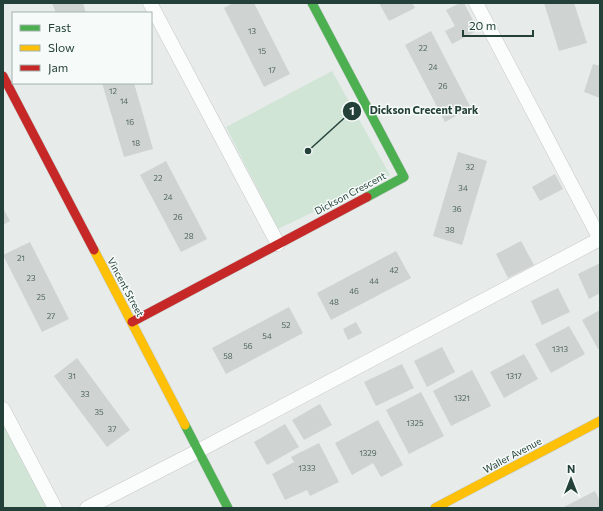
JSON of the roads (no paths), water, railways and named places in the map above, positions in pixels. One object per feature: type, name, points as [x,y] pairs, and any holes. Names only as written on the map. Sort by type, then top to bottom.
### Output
[{"type":"street","name":"Dickson Crescent","points":[[132,322],[404,177],[312,3]]},
{"type":"street","name":"Vincent Street","points":[[3,76],[228,508]]},
{"type":"street","name":"Waller Avenue","points":[[435,508],[600,421]]},
{"type":"lane","points":[[150,3],[278,244]]},
{"type":"lane","points":[[87,508],[600,239],[476,3]]},
{"type":"lane","points":[[3,409],[55,508]]},
{"type":"place","name":"Dickson Crecent Park","points":[[308,151]]}]
